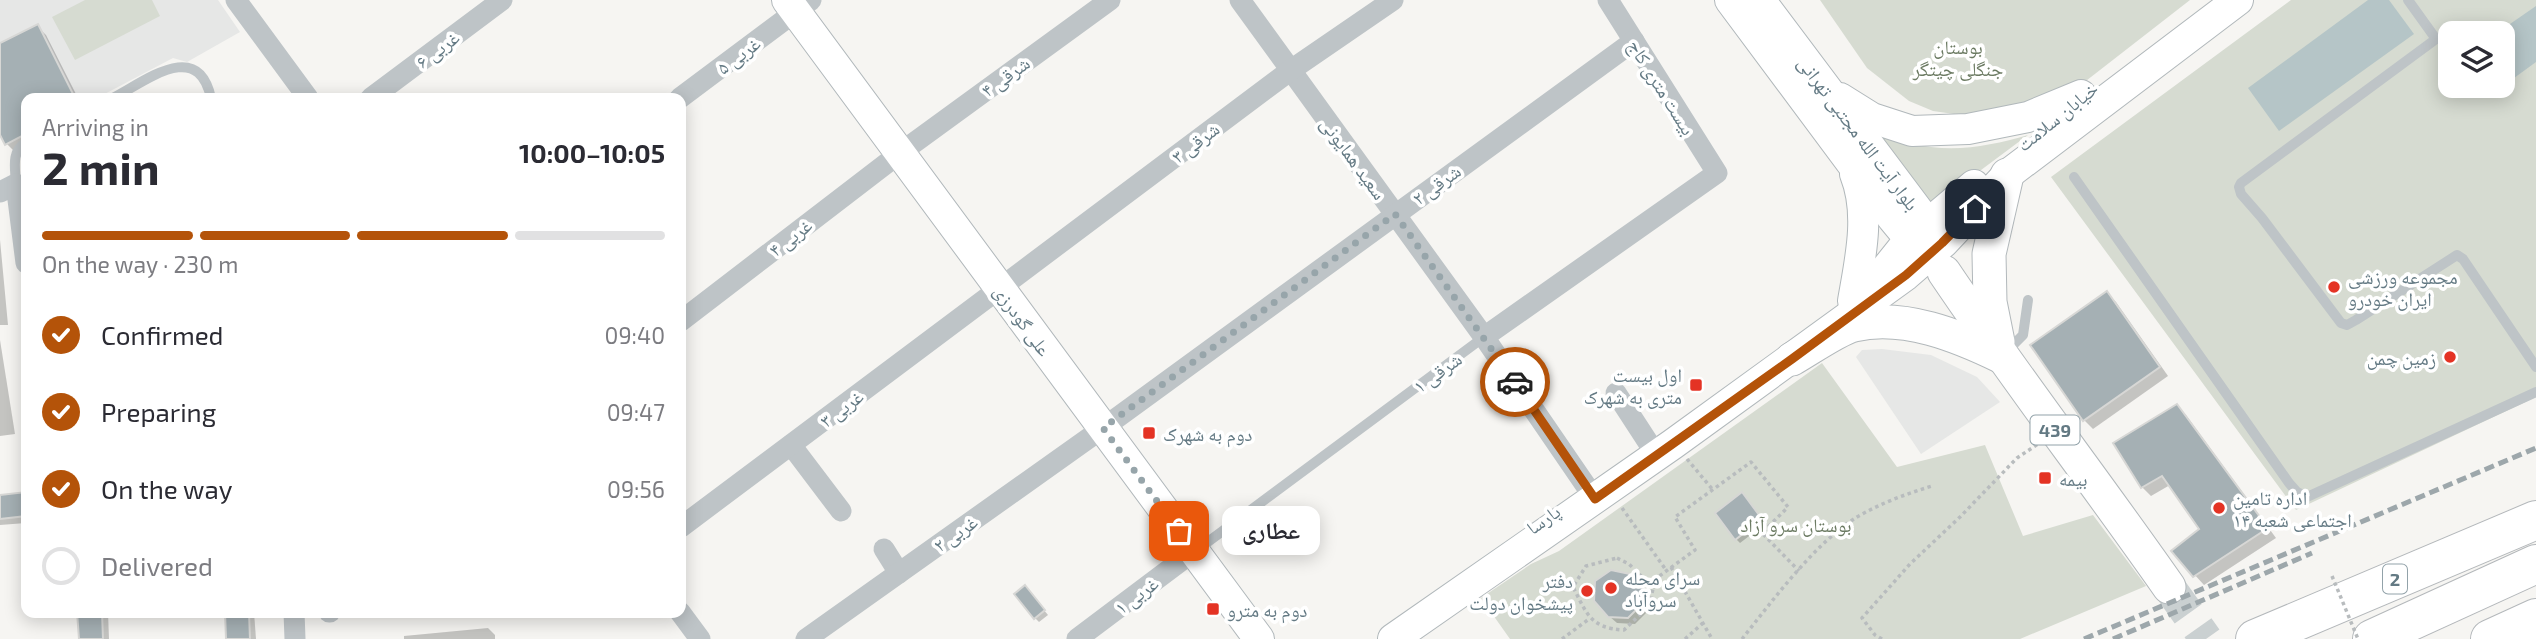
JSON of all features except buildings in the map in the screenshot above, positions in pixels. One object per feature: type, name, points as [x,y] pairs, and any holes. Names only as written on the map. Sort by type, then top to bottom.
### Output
[{"type":"highway","name":"2","points":[[2255,639],[2536,520]]},
{"type":"highway","name":"2","points":[[2372,639],[2536,564]]},
{"type":"highway","points":[[2490,639],[2536,618]]},
{"type":"main road","points":[[2002,357],[1990,302],[1989,254],[2007,175]]},
{"type":"main road","name":"439","points":[[1926,252],[2169,587]]},
{"type":"main road","points":[[1792,359],[1853,325],[1894,322],[1966,340],[2002,357]]},
{"type":"street","points":[[236,0],[303,93]]},
{"type":"street","name":"۴ شرقی","points":[[900,153],[1110,0]]},
{"type":"street","name":"سعید همایونی","points":[[1240,0],[1601,498]]},
{"type":"street","name":"۳ شرقی","points":[[1000,288],[1291,70],[1393,0]]},
{"type":"street","name":"بیست متری کاج","points":[[1608,0],[1717,173]]},
{"type":"street","name":"بلوار آیت الله مجتبی تهرانی","points":[[1730,0],[1848,157],[1926,252]]},
{"type":"street","name":"بلوار آیت الله مجتبی تهرانی","points":[[1759,0],[1824,88],[1926,252]]},
{"type":"street","name":"خیابان سلامت","points":[[1926,252],[2081,94],[2211,0]]},
{"type":"street","name":"خیابان سلامت","points":[[1926,252],[2007,175],[2238,0]]},
{"type":"street","name":"۶ غربی","points":[[378,93],[497,2]]},
{"type":"street","name":"علی گودرزی","points":[[798,4],[900,153],[1259,639]]},
{"type":"street","name":"۵ غربی","points":[[686,93],[798,4]]},
{"type":"street","name":"۲ شرقی","points":[[1103,428],[1634,41]]},
{"type":"street","points":[[1824,88],[1872,118],[1912,131],[1968,129],[2028,117],[2081,94]]},
{"type":"street","name":"۴ غربی","points":[[686,317],[900,153]]},
{"type":"street","points":[[1848,157],[1860,186],[1863,242],[1853,301]]},
{"type":"street","name":"۱ شرقی","points":[[1484,337],[1717,173]]},
{"type":"street","points":[[14,185],[21,230]]},
{"type":"street","name":"پارسا","points":[[1393,639],[1601,498],[1654,451],[1878,282],[1926,252]]},
{"type":"street","name":"پارسا","points":[[1654,451],[1792,359],[1926,252]]},
{"type":"street","name":"۳ غربی","points":[[686,523],[1000,288]]},
{"type":"street","points":[[1616,393],[1654,451]]},
{"type":"street","name":"۲ غربی","points":[[806,639],[1103,428]]},
{"type":"street","points":[[791,445],[841,511]]},
{"type":"street","name":"پارسا","points":[[1371,639],[1601,498]]},
{"type":"street","points":[[884,549],[899,573]]},
{"type":"street","name":"۱ غربی","points":[[1077,639],[1194,551]]},
{"type":"street","points":[[294,618],[295,639]]},
{"type":"street","points":[[684,618],[700,639]]},
{"type":"lane","points":[[2408,0],[2436,38],[2241,183],[2241,194],[2341,323],[2347,325],[2356,320],[2457,255],[2463,259],[2536,367]]},
{"type":"lane","points":[[123,93],[177,66],[192,67],[199,73],[210,93]]},
{"type":"lane","points":[[14,185],[14,156],[21,146]]},
{"type":"lane","points":[[2074,177],[2289,483],[2297,492],[2307,497],[2536,392]]},
{"type":"lane","points":[[2002,357],[2022,335],[2028,300]]},
{"type":"lane","name":"۱ شرقی","points":[[1194,551],[1484,337]]},
{"type":"path","points":[[1882,639],[1875,635],[1861,618],[1910,564],[2017,458],[2057,432]]},
{"type":"path","points":[[1687,459],[1713,490]]},
{"type":"path","points":[[1653,588],[1629,564],[1617,558],[1586,566],[1573,587],[1589,619],[1606,629],[1624,630],[1650,605],[1658,577],[1695,550],[1675,517],[1751,463],[1788,507],[1762,533],[1798,571]]},
{"type":"path","points":[[1742,639],[1810,558],[1856,518],[1898,496],[1932,486]]},
{"type":"path","points":[[1601,498],[1666,570]]},
{"type":"path","points":[[1671,567],[1712,639]]},
{"type":"path","points":[[2332,576],[2358,639]]},
{"type":"path","points":[[1562,639],[1589,619]]},
{"type":"path","points":[[1685,639],[1703,623]]},
{"type":"shaded area","points":[[0,0],[218,0],[240,32],[187,62],[173,58],[106,93],[72,93],[38,24],[0,43]]},
{"type":"shaded area","points":[[2368,0],[2389,0],[2414,34],[2279,131],[2248,88]]},
{"type":"shaded area","points":[[2536,6],[2536,62],[2515,77],[2515,21]]},
{"type":"shaded area","points":[[1882,349],[1931,355],[1977,377],[2000,402],[1921,454],[1856,357],[1862,350]]},
{"type":"green space","points":[[85,0],[152,0],[160,16],[75,60],[52,17]]},
{"type":"green space","name":"بوستان جنگلی چیتگر","points":[[1820,0],[2190,0],[2073,91],[2022,108],[1961,115],[1933,111],[1909,101],[1867,68]]},
{"type":"green space","name":"مجموعه ورزشی ایران خودرو","points":[[2291,0],[2536,0],[2536,397],[2296,510],[2051,177]]},
{"type":"green space","points":[[1858,117],[1904,141],[1941,148],[1985,145],[2028,135],[1930,208]]},
{"type":"green space","name":"بوستان سرو آزاد","points":[[1822,363],[1897,467],[1985,445],[2023,536],[2093,515],[2146,586],[2020,639],[1510,639],[1481,598],[1531,564],[1559,551]]},
{"type":"tunnel","points":[[2169,587],[2206,639]]},
{"type":"railway","points":[[2084,639],[2536,448]]},
{"type":"railway","points":[[2113,639],[2312,553]]},
{"type":"way so far","points":[[1179,531],[1103,428],[1395,214],[1515,382]]},
{"type":"place","name":"مجموعه ورزشی ایران خودرو","points":[[2334,287]]},
{"type":"place","name":"زمین چمن","points":[[2450,357]]},
{"type":"place","name":"اول بیست متری به شهرک","points":[[1696,385]]},
{"type":"place","name":"دوم به شهرک","points":[[1149,433]]},
{"type":"place","name":"بیمه","points":[[2045,478]]},
{"type":"place","name":"اداره تامین اجتماعی شعبه ۱۴","points":[[2219,508]]},
{"type":"place","name":"عطاری","points":[[1179,531]]},
{"type":"place","name":"سرای محله سروآباد","points":[[1611,588]]},
{"type":"place","name":"دفتر پیشخوان دولت","points":[[1587,591]]},
{"type":"place","name":"دوم به مترو","points":[[1213,609]]},
{"type":"route","points":[[1515,382],[1595,499],[1906,275],[1975,209]]}]
